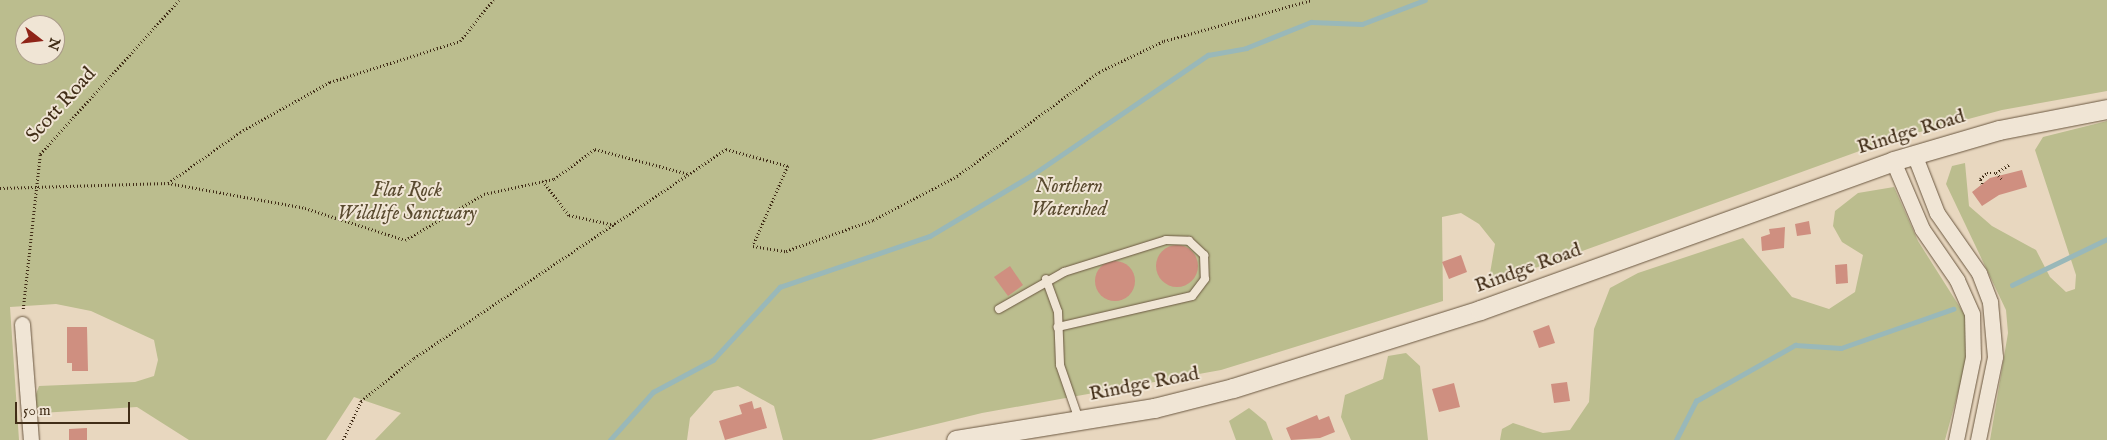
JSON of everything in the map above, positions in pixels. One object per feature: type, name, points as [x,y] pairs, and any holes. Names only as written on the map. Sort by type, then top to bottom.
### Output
[{"type":"street","name":"Rindge Road","points":[[956,440],[1154,408],[1327,360],[1480,310],[1893,160],[1999,130],[2107,109]]},
{"type":"street","points":[[1914,154],[1937,213],[1979,273],[1990,302],[1995,357],[1978,440]]},
{"type":"street","points":[[1893,160],[1922,229],[1957,280],[1972,314],[1973,356],[1956,440]]},
{"type":"street","points":[[22,324],[31,440]]},
{"type":"lane","points":[[999,309],[1046,279],[1166,240],[1189,240],[1204,255],[1205,279],[1192,296],[1058,327]]},
{"type":"lane","points":[[1046,279],[1056,302],[1059,359],[1079,420]]},
{"type":"path","name":"Scott Road","points":[[22,324],[40,154],[179,0]]},
{"type":"path","points":[[168,183],[240,132],[330,82],[460,41],[493,0]]},
{"type":"path","points":[[343,440],[361,401],[414,358],[726,149],[788,166],[753,246],[786,251],[874,220],[957,176],[1107,68],[1164,41],[1312,0]]},
{"type":"path","points":[[0,188],[168,183],[305,208],[405,240],[484,194],[543,181],[595,149],[689,174]]},
{"type":"path","points":[[1982,184],[1983,176],[1996,173],[2010,164]]},
{"type":"path","points":[[1996,173],[2002,179]]},
{"type":"path","points":[[543,181],[569,215],[615,225]]},
{"type":"green space","points":[[0,0],[2107,0],[2107,91],[2002,110],[1890,140],[1488,285],[1495,244],[1479,224],[1461,213],[1442,217],[1443,301],[1221,370],[982,413],[871,440],[783,440],[774,406],[738,386],[714,391],[690,418],[687,440],[375,440],[401,413],[354,397],[326,440],[189,440],[137,407],[41,413],[33,402],[39,386],[135,382],[154,376],[158,360],[154,340],[91,311],[56,304],[10,307],[19,440],[0,440]]},
{"type":"green space","points":[[2107,121],[2107,440],[1990,440],[2008,333],[2006,310],[1946,184],[1952,166],[1965,163],[1969,206],[1992,226],[2036,250],[2050,277],[2066,292],[2075,289],[2076,275],[2035,150],[2043,137]]},
{"type":"green space","points":[[1894,187],[1918,241],[1968,320],[1968,356],[1945,440],[1500,440],[1502,429],[1513,423],[1543,433],[1570,430],[1589,402],[1594,329],[1610,288],[1638,273],[1743,238],[1792,297],[1829,309],[1855,292],[1863,255],[1842,242],[1833,226],[1835,211],[1858,193]]},
{"type":"green space","points":[[1406,353],[1420,366],[1428,440],[1351,440],[1341,417],[1345,395],[1383,379],[1388,356]]},
{"type":"green space","points":[[1249,408],[1266,422],[1273,440],[1236,440],[1229,421]]},
{"type":"building","points":[[2022,170],[2027,187],[1999,195],[1982,206],[1972,192],[1990,178]]},
{"type":"building","points":[[1809,221],[1811,234],[1797,236],[1795,224]]},
{"type":"building","points":[[1785,227],[1784,248],[1762,251],[1761,237],[1770,234],[1769,229]]},
{"type":"building","points":[[1177,245],[1192,251],[1198,266],[1192,281],[1177,287],[1162,281],[1156,266],[1162,251]]},
{"type":"building","points":[[1461,255],[1467,272],[1449,279],[1442,262]]},
{"type":"building","points":[[1119,261],[1126,264],[1132,270],[1135,281],[1134,289],[1126,298],[1119,301],[1111,301],[1104,298],[1096,289],[1095,277],[1098,270],[1107,262]]},
{"type":"building","points":[[1847,264],[1848,283],[1836,284],[1835,265]]},
{"type":"building","points":[[1010,266],[1023,285],[1008,296],[994,277]]},
{"type":"building","points":[[1549,325],[1555,343],[1539,348],[1533,331]]},
{"type":"building","points":[[67,327],[87,327],[88,371],[72,371],[72,363],[67,363]]},
{"type":"building","points":[[1567,382],[1570,401],[1554,403],[1551,384]]},
{"type":"building","points":[[1454,383],[1460,407],[1439,412],[1432,389]]},
{"type":"building","points":[[752,401],[754,409],[761,407],[767,428],[725,440],[719,421],[742,414],[739,405]]},
{"type":"building","points":[[1317,415],[1319,420],[1329,416],[1335,432],[1320,438],[1291,440],[1286,428]]},
{"type":"building","points":[[87,428],[87,440],[69,440],[69,429]]},
{"type":"waterway","points":[[610,440],[653,392],[713,360],[780,287],[930,236],[1032,175],[1208,55],[1246,48],[1311,22],[1362,24],[1425,0]]},
{"type":"waterway","points":[[2012,285],[2107,239]]},
{"type":"waterway","points":[[1676,440],[1696,401],[1795,345],[1841,348],[1953,309]]},
{"type":"park label","name":"Northern Watershed","points":[[1069,198]]},
{"type":"park label","name":"Flat Rock Wildlife Sanctuary","points":[[407,202]]}]
